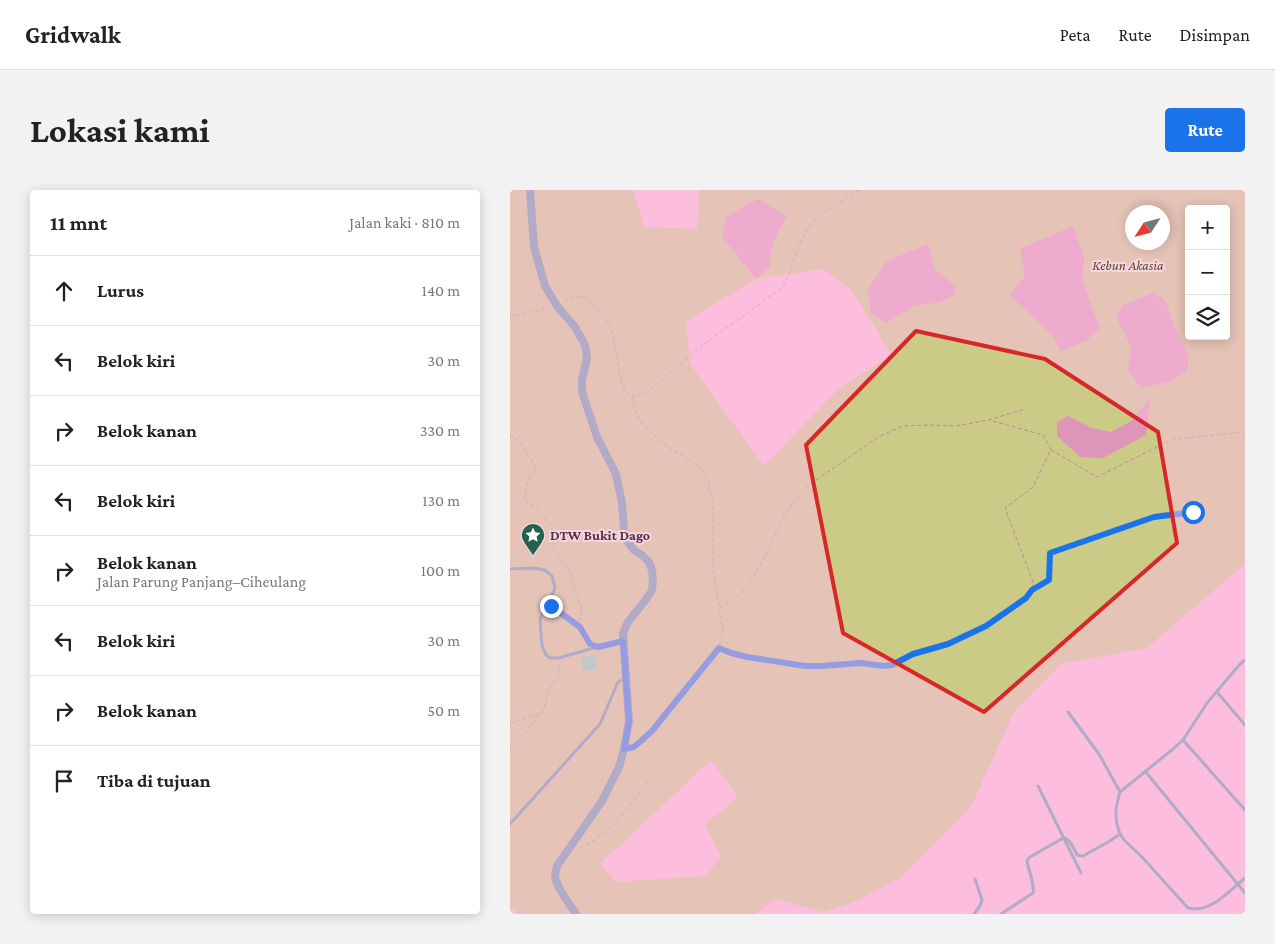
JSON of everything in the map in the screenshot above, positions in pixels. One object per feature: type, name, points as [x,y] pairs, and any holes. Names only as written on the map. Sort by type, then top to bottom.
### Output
[{"type":"street","points":[[530,190],[534,246],[545,286],[585,345],[587,358],[582,380],[582,392],[590,420],[616,474],[622,503],[624,530],[628,542],[648,562],[652,570],[653,580],[652,590],[625,627],[623,633],[629,721],[619,767],[602,802],[557,866],[555,874],[560,889],[576,914]]},
{"type":"lane","points":[[510,569],[533,568],[545,570],[552,576],[555,588],[540,619],[542,646],[546,655],[550,658],[559,658],[623,641]]},
{"type":"lane","points":[[549,601],[551,606],[580,627],[590,644],[598,647]]},
{"type":"lane","points":[[1245,660],[1207,704],[1183,740],[1120,792],[1115,817],[1116,824],[1124,840],[1142,856],[1188,908],[1194,911],[1201,912],[1212,908],[1245,878]]},
{"type":"lane","points":[[510,824],[600,724],[618,682],[626,677]]},
{"type":"lane","points":[[1217,692],[1245,725]]},
{"type":"lane","points":[[1068,712],[1099,754],[1120,792]]},
{"type":"lane","points":[[1183,740],[1245,810]]},
{"type":"lane","points":[[1145,771],[1245,893]]},
{"type":"lane","points":[[1038,786],[1081,873]]},
{"type":"lane","points":[[1002,914],[1033,893],[1034,889],[1027,860],[1030,857],[1063,838],[1068,839],[1077,855],[1086,856],[1120,834]]},
{"type":"lane","points":[[974,914],[982,900],[975,879]]},
{"type":"path","points":[[632,398],[647,392],[704,344],[782,288],[801,243],[812,224],[859,190]]},
{"type":"path","points":[[510,315],[514,316],[557,306],[573,297],[582,297],[590,302],[612,328],[621,381],[625,392],[632,398],[638,418],[665,445],[696,464],[707,476],[713,504],[713,567],[723,632],[719,648],[652,731],[634,747],[624,749]]},
{"type":"path","points":[[719,607],[732,602],[744,589],[772,544],[785,514],[806,487],[880,436],[903,426],[928,424],[956,426],[989,420],[1024,409]]},
{"type":"path","points":[[989,420],[1043,435],[1050,449],[1096,477],[1173,439],[1245,432]]},
{"type":"path","points":[[510,435],[519,441],[536,468],[529,479],[524,499],[536,508],[551,526],[554,549],[571,573],[575,593],[582,606],[580,627]]},
{"type":"path","points":[[1032,590],[1032,582],[1005,508],[1034,487],[1050,449]]},
{"type":"path","points":[[719,648],[747,657],[805,666],[861,663],[884,666],[892,665],[913,654],[948,644],[986,626],[1026,598],[1032,590],[1049,580],[1050,553],[1154,517],[1193,512]]},
{"type":"path","points":[[510,746],[543,712],[549,690],[559,674],[559,658]]},
{"type":"path","points":[[510,723],[543,712]]},
{"type":"path","points":[[568,850],[591,843],[611,827],[622,816],[650,778]]},
{"type":"highlighted area","points":[[916,331],[1045,359],[1158,432],[1177,543],[984,712],[843,633],[806,445]]},
{"type":"green space","name":"Kebun Akasia","points":[[510,190],[633,190],[644,227],[697,229],[699,190],[1245,190],[1245,564],[1147,648],[1061,664],[1014,712],[971,807],[900,878],[854,902],[824,912],[774,899],[756,914],[517,914],[514,908],[510,910]],"holes":[[[823,269],[852,291],[892,355],[839,388],[764,466],[690,364],[686,321],[756,279]],[[711,760],[738,797],[705,824],[721,856],[706,876],[615,882],[601,863]]]},
{"type":"shaded area","points":[[758,199],[787,217],[774,241],[770,267],[756,279],[723,238],[726,217]]},
{"type":"shaded area","points":[[1073,226],[1084,257],[1082,280],[1100,328],[1086,341],[1061,351],[1053,337],[1010,295],[1025,276],[1020,249]]},
{"type":"shaded area","points":[[928,244],[935,270],[956,286],[955,295],[940,302],[914,306],[886,323],[871,314],[868,289],[887,261]]},
{"type":"shaded area","points":[[1153,293],[1165,300],[1176,330],[1189,356],[1187,371],[1169,382],[1141,388],[1128,370],[1131,346],[1116,317],[1123,305]]},
{"type":"shaded area","points":[[1150,397],[1146,435],[1103,458],[1080,457],[1057,436],[1057,422],[1068,416],[1092,428],[1111,432],[1133,420]]},
{"type":"building","points":[[596,655],[597,669],[583,671],[581,657]]},
{"type":"place","name":"DTW Bukit Dago","points":[[533,556]]},
{"type":"route","points":[[551,606],[580,627],[590,644],[598,647],[623,641],[629,721],[624,749],[634,747],[652,731],[719,648],[747,657],[805,666],[861,663],[884,666],[892,665],[913,654],[948,644],[986,626],[1026,598],[1032,590],[1049,580],[1050,553],[1154,517],[1193,512]]}]
